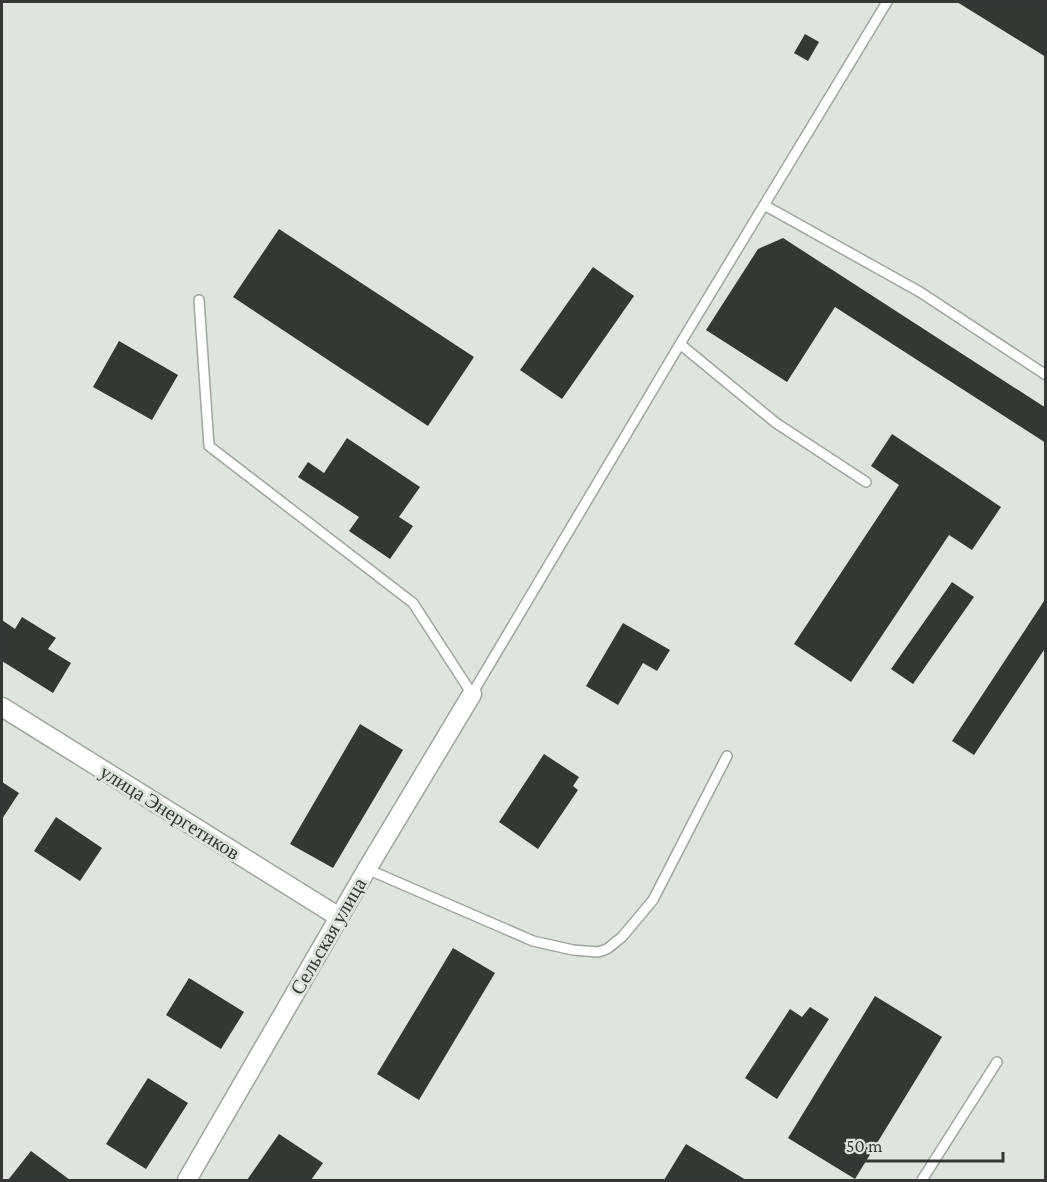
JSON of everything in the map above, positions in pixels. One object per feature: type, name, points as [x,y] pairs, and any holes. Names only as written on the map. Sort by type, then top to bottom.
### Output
[{"type":"street","name":"Сельская улица","points":[[187,1180],[367,869],[472,694]]},
{"type":"street","name":"улица Энергетиков","points":[[2,707],[339,917]]},
{"type":"lane","points":[[199,300],[209,446],[413,603],[472,694],[887,2]]},
{"type":"lane","points":[[764,205],[920,292],[1046,375]]},
{"type":"lane","points":[[680,344],[776,423],[866,482]]},
{"type":"lane","points":[[367,869],[533,941],[573,950],[598,952],[607,949],[622,937],[652,900],[727,756]]},
{"type":"lane","points":[[922,1180],[997,1062]]},
{"type":"building","points":[[957,2],[1046,2],[1046,57]]},
{"type":"building","points":[[805,34],[819,42],[808,61],[794,53]]},
{"type":"building","points":[[279,229],[474,357],[428,426],[233,297]]},
{"type":"building","points":[[783,238],[1046,408],[1046,443],[835,307],[787,382],[706,330],[758,249]]},
{"type":"building","points":[[593,267],[634,296],[562,399],[520,370]]},
{"type":"building","points":[[119,341],[178,375],[152,420],[93,387]]},
{"type":"building","points":[[892,434],[1001,507],[972,550],[949,535],[851,682],[794,644],[899,485],[871,466]]},
{"type":"building","points":[[347,438],[420,487],[399,517],[413,526],[390,559],[349,531],[359,517],[298,477],[308,462],[324,473]]},
{"type":"building","points":[[952,582],[974,597],[913,684],[891,669]]},
{"type":"building","points":[[1046,598],[1046,647],[974,755],[952,741]]},
{"type":"building","points":[[22,617],[56,638],[48,649],[71,663],[53,693],[2,661],[2,620],[15,629]]},
{"type":"building","points":[[623,623],[670,650],[657,671],[643,663],[618,705],[586,686]]},
{"type":"building","points":[[360,724],[403,750],[333,868],[290,844]]},
{"type":"building","points":[[544,754],[579,777],[573,786],[578,790],[538,849],[499,822]]},
{"type":"building","points":[[2,782],[19,793],[2,819]]},
{"type":"building","points":[[56,817],[102,848],[80,881],[34,851]]},
{"type":"building","points":[[453,948],[495,973],[419,1100],[377,1074]]},
{"type":"building","points":[[189,978],[244,1012],[221,1049],[166,1015]]},
{"type":"building","points":[[875,996],[942,1037],[855,1179],[788,1138]]},
{"type":"building","points":[[810,1007],[829,1019],[777,1099],[745,1078],[790,1009],[802,1017]]},
{"type":"building","points":[[148,1078],[188,1103],[146,1169],[106,1144]]},
{"type":"building","points":[[279,1134],[323,1163],[311,1180],[247,1180]]},
{"type":"building","points":[[686,1144],[746,1180],[664,1180]]},
{"type":"building","points":[[31,1151],[70,1180],[8,1180]]}]
